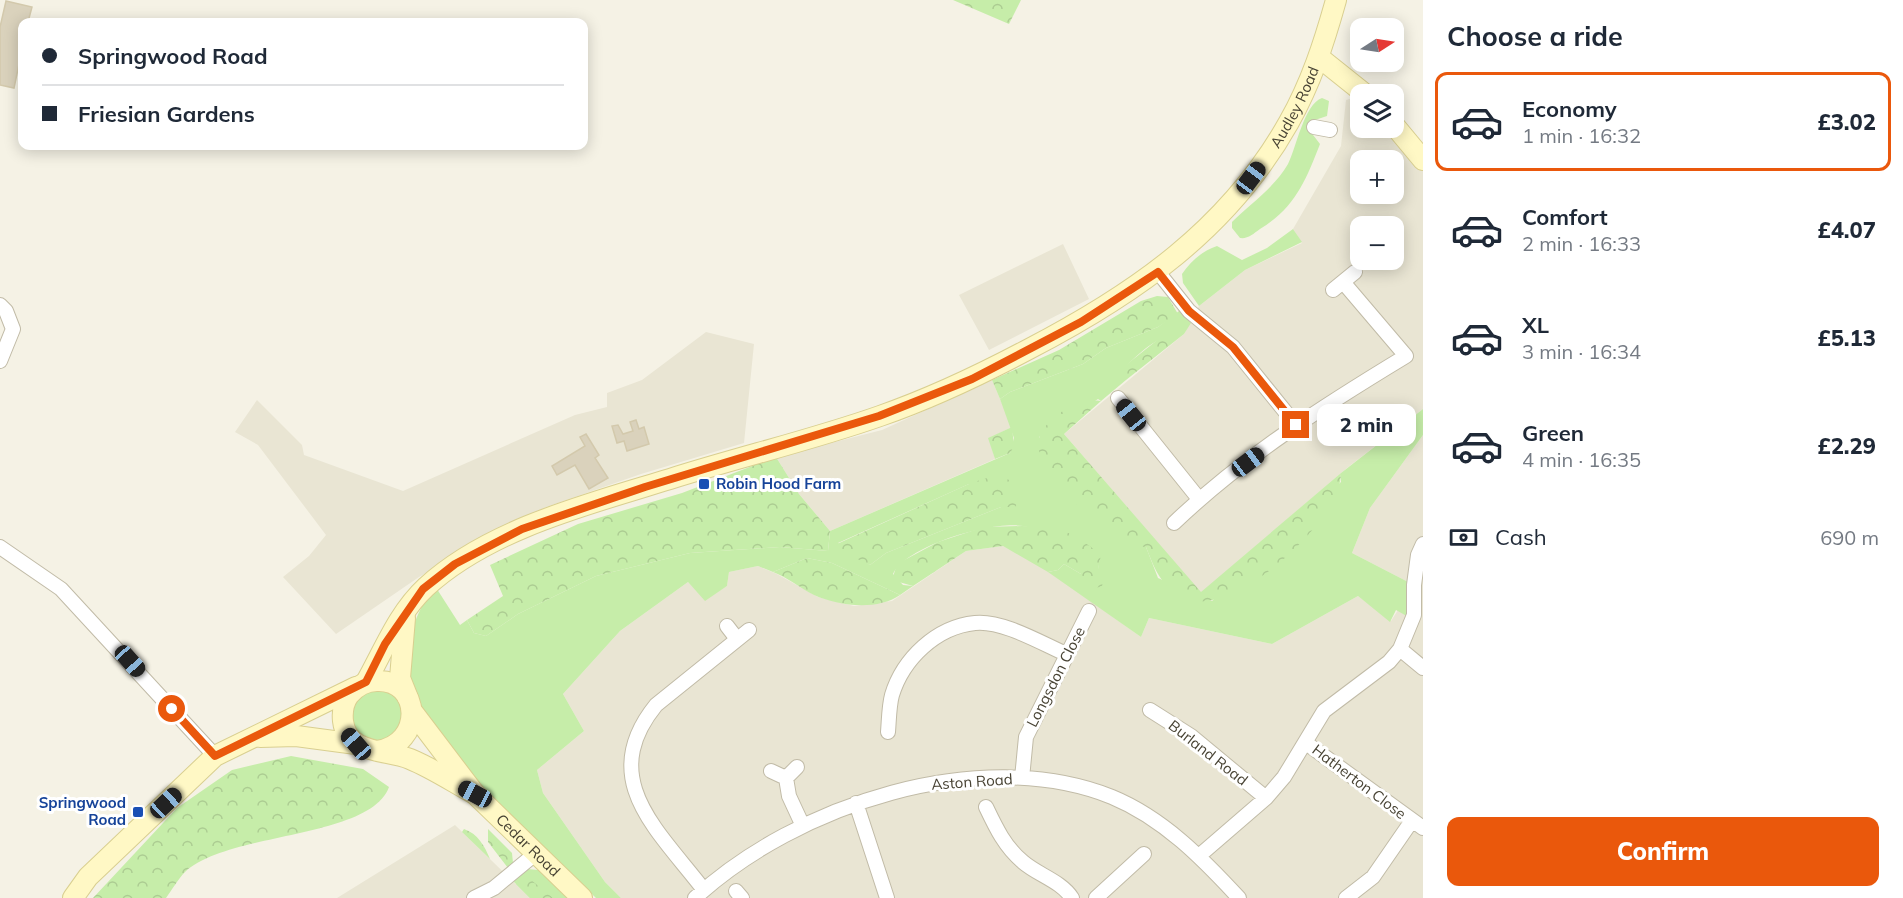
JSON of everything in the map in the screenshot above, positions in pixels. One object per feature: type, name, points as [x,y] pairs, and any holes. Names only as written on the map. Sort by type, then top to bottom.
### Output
[{"type":"main road","name":"Audley Road","points":[[361,685],[405,612],[423,589],[455,564],[522,529],[650,485],[879,416],[962,383],[1081,322],[1158,272],[1212,224],[1266,159],[1289,123],[1320,58],[1336,0]]},
{"type":"main road","points":[[1320,58],[1352,84]]},
{"type":"main road","points":[[1404,137],[1423,160]]},
{"type":"main road","points":[[377,751],[396,746],[405,737],[412,722],[411,707],[400,678],[405,612]]},
{"type":"main road","points":[[73,898],[88,877],[215,756],[361,685],[379,681],[392,684],[402,691],[411,707],[475,794]]},
{"type":"main road","points":[[356,744],[346,733],[342,712],[347,698],[361,685]]},
{"type":"main road","points":[[254,737],[296,736],[356,744],[408,758],[475,794]]},
{"type":"main road","name":"Cedar Road","points":[[475,794],[582,898]]},
{"type":"street","points":[[1314,127],[1330,130]]},
{"type":"street","points":[[1158,272],[1189,311],[1233,347],[1296,425]]},
{"type":"street","points":[[1174,523],[1198,499],[1296,425],[1411,361],[1338,286],[1355,272]]},
{"type":"street","points":[[0,305],[6,311],[13,329],[0,361]]},
{"type":"street","points":[[1118,398],[1198,499]]},
{"type":"street","points":[[1200,855],[1266,798],[1284,777],[1324,711],[1389,662],[1400,649],[1423,544]]},
{"type":"street","points":[[0,547],[61,589],[215,756]]},
{"type":"street","name":"Longsdon Close","points":[[1022,778],[1026,737],[1089,611]]},
{"type":"street","points":[[888,732],[892,695],[909,661],[927,641],[951,630],[976,623],[1010,629],[1066,654]]},
{"type":"street","points":[[727,626],[737,639]]},
{"type":"street","points":[[699,894],[639,804],[632,784],[631,752],[645,718],[656,705],[700,672],[749,630]]},
{"type":"street","points":[[1400,649],[1423,668]]},
{"type":"street","name":"Burland Road","points":[[1150,710],[1191,736],[1266,798]]},
{"type":"street","name":"Hatherton Close","points":[[1306,743],[1417,825],[1373,877],[1346,898]]},
{"type":"street","points":[[786,778],[797,767]]},
{"type":"street","points":[[771,771],[786,778]]},
{"type":"street","points":[[786,778],[789,796],[802,824]]},
{"type":"street","name":"Aston Road","points":[[699,894],[741,862],[802,824],[856,803],[936,783],[1022,778],[1064,783],[1115,798],[1154,821],[1200,855],[1239,898]]},
{"type":"street","points":[[856,803],[887,898]]},
{"type":"street","points":[[986,807],[1003,842],[1023,862],[1051,879],[1072,898]]},
{"type":"street","points":[[474,898],[494,888],[535,854]]},
{"type":"street","points":[[1096,898],[1144,854]]},
{"type":"shaded area","points":[[1350,99],[1350,138],[1397,138],[1423,170],[1423,409],[1347,468],[1201,593],[1064,434],[1184,334],[1199,306],[1245,270],[1302,243],[1293,229],[1341,146],[1346,100]]},
{"type":"shaded area","points":[[1063,244],[1089,299],[989,350],[959,295]]},
{"type":"shaded area","points":[[706,332],[754,344],[744,443],[641,474],[546,507],[419,577],[336,634],[283,577],[309,556],[326,535],[258,445],[235,432],[257,400],[302,445],[304,455],[403,491],[575,415],[607,407],[607,393],[642,380]]},
{"type":"shaded area","points":[[992,380],[1012,427],[989,438],[995,459],[830,531],[799,494],[776,457],[882,430]]},
{"type":"shaded area","points":[[1423,435],[1423,898],[621,898],[605,882],[543,793],[537,770],[584,731],[563,694],[620,631],[688,582],[705,600],[727,586],[729,572],[758,566],[818,597],[854,606],[892,601],[966,551],[1003,546],[1030,558],[1141,637],[1149,618],[1272,644],[1358,596],[1391,621],[1414,585],[1352,553],[1370,508]]},
{"type":"shaded area","points":[[455,825],[530,898],[337,898]]},
{"type":"green space","points":[[953,0],[1021,0],[1009,24]]},
{"type":"green space","points":[[1322,98],[1329,101],[1327,116],[1315,120],[1310,131],[1320,144],[1298,192],[1272,221],[1250,236],[1240,238],[1232,228],[1232,222],[1283,172],[1305,118],[1310,109]]},
{"type":"green space","points":[[1293,229],[1302,242],[1245,270],[1199,306],[1183,283],[1182,274],[1185,269],[1197,257],[1212,248],[1217,246],[1242,260],[1267,248]]},
{"type":"green space","points":[[1157,296],[1168,297],[1178,314],[1158,327],[1106,348],[1083,364],[1010,392],[1000,399],[992,380],[1059,350],[1141,301]]},
{"type":"green space","points":[[1179,311],[1191,323],[1184,334],[1175,334],[1160,339],[1139,354],[1126,366],[1126,380],[1101,401],[1098,399],[1039,437],[1146,547],[1158,578],[1212,601],[1341,482],[1341,473],[1423,409],[1423,435],[1370,508],[1352,553],[1414,585],[1412,619],[1396,610],[1390,622],[1358,596],[1272,644],[1149,618],[1141,637],[1048,572],[1058,570],[1064,564],[1081,574],[1098,569],[1099,560],[1030,528],[1009,525],[952,537],[915,554],[902,563],[893,574],[903,585],[913,586],[900,595],[832,563],[807,558],[773,572],[758,566],[729,572],[727,586],[705,601],[688,582],[620,631],[563,694],[584,731],[537,770],[543,793],[605,882],[621,898],[596,898],[502,810],[459,763],[416,698],[408,676],[410,640],[422,606],[435,586],[460,625],[467,620],[474,633],[486,636],[518,614],[596,576],[690,553],[780,547],[828,551],[830,531],[1010,453],[1014,438],[1000,399],[1010,392],[1083,364],[1106,348],[1158,327]],"holes":[[[969,484],[1015,507],[1001,507],[886,553],[870,565],[838,543]]]},
{"type":"green space","points":[[1172,333],[1184,334],[1126,380],[1126,365],[1161,337]]},
{"type":"green space","points":[[1082,399],[1101,401],[1064,434],[1201,592],[1341,473],[1336,493],[1323,516],[1304,540],[1280,563],[1253,582],[1227,596],[1202,601],[1182,597],[1168,587],[1159,576],[1146,547],[1132,544],[1096,521],[1061,487],[1047,469],[1039,453],[1039,439],[1042,432],[1057,415]]},
{"type":"green space","points":[[1012,427],[1014,446],[1010,453],[995,459],[988,438]]},
{"type":"green space","points":[[776,457],[799,494],[830,531],[828,551],[780,547],[690,553],[596,576],[518,614],[486,636],[474,633],[467,620],[503,596],[490,565],[578,524],[682,493]]},
{"type":"green space","points":[[1000,474],[1009,480],[1014,488],[1016,507],[1001,507],[886,553],[870,565],[849,555],[837,544],[971,483]]},
{"type":"green space","points":[[984,527],[1047,527],[1065,532],[1101,555],[1098,569],[1104,578],[1102,586],[1093,589],[1081,574],[1064,564],[1058,570],[1048,572],[1003,546],[966,551],[913,586],[892,580],[897,564],[938,542]]},
{"type":"green space","points":[[807,558],[832,563],[900,595],[891,600],[869,605],[834,602],[814,595],[773,572]]},
{"type":"green space","points":[[378,689],[388,691],[396,697],[402,705],[404,715],[402,725],[396,733],[388,739],[378,741],[368,739],[360,733],[354,725],[352,715],[354,705],[360,697],[368,691]]},
{"type":"green space","points":[[291,756],[363,769],[389,787],[377,804],[355,817],[232,849],[205,859],[185,872],[166,898],[93,898],[177,808],[232,770]]},
{"type":"green space","points":[[464,829],[480,841],[490,859],[462,832]]},
{"type":"green space","points":[[488,829],[512,853],[513,863],[508,868],[488,842]]},
{"type":"green space","points":[[527,869],[538,870],[571,898],[530,898],[512,880]]},
{"type":"green space","points":[[525,875],[553,898],[530,898],[516,884]]},
{"type":"building","points":[[6,1],[32,7],[29,18],[18,18],[18,69],[14,88],[0,85],[0,27]]},
{"type":"building","points":[[636,420],[639,429],[644,427],[649,444],[627,451],[624,441],[617,443],[612,426],[618,425],[623,434],[633,431],[630,422]]},
{"type":"building","points":[[586,434],[599,455],[595,458],[608,478],[589,489],[575,465],[557,475],[552,466],[585,446],[580,437]]},
{"type":"place","name":"Robin Hood Farm","points":[[704,484]]},
{"type":"place","name":"Springwood Road","points":[[138,812]]},
{"type":"route","points":[[172,709],[215,756],[366,682],[385,644],[423,589],[455,564],[522,529],[579,507],[879,416],[972,379],[1081,322],[1158,272],[1189,311],[1233,347],[1296,425]]}]
